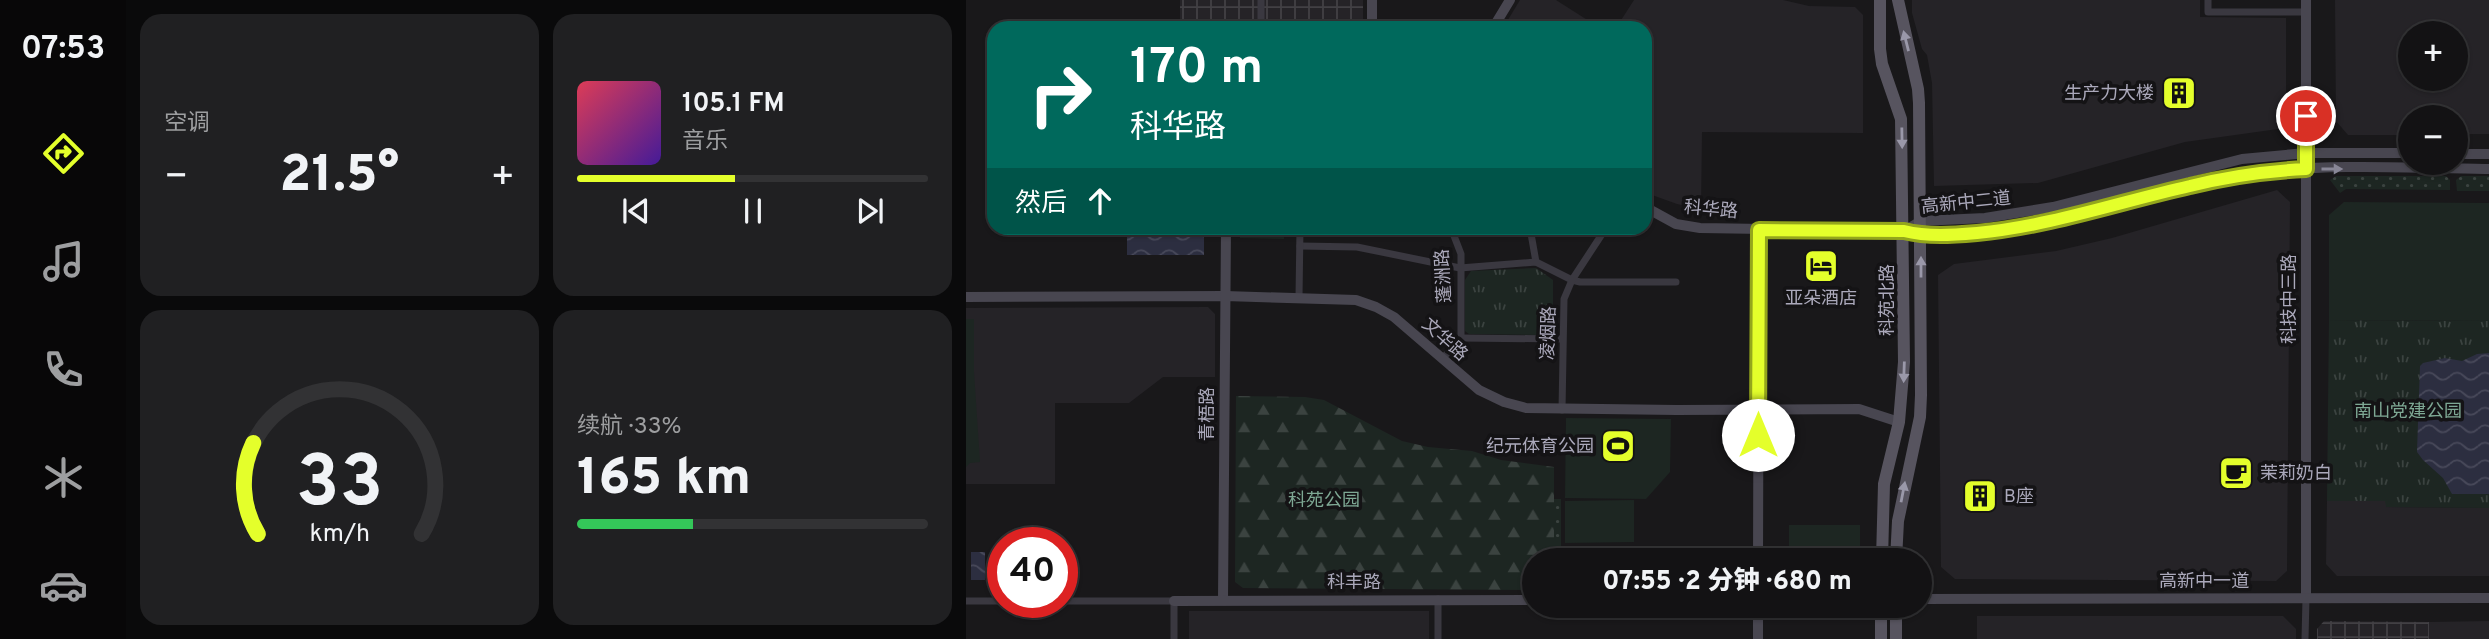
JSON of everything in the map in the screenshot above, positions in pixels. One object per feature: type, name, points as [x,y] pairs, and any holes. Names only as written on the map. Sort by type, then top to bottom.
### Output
[{"type":"main road","name":"科苑北路","points":[[1880,0],[1882,64],[1902,119],[1904,231],[1904,371],[1899,422],[1884,484],[1882,548]]},
{"type":"main road","name":"科苑北路","points":[[1897,548],[1898,521],[1920,417],[1921,395],[1918,89],[1898,0]]},
{"type":"main road","points":[[1881,618],[1881,639]]},
{"type":"main road","points":[[1896,618],[1896,639]]},
{"type":"street","points":[[1261,0],[1261,21]]},
{"type":"street","points":[[1372,0],[1372,21]]},
{"type":"street","points":[[1497,21],[1510,0]]},
{"type":"street","points":[[2208,0],[2208,12],[2306,12]]},
{"type":"street","name":"科技中三路","points":[[2306,0],[2306,598]]},
{"type":"street","name":"高新中二道","points":[[1904,231],[1920,221],[2020,214],[2212,166],[2268,156],[2306,153],[2398,153]]},
{"type":"street","points":[[2468,154],[2489,154]]},
{"type":"street","name":"高新中二道","points":[[1904,231],[1921,235],[1986,232],[2035,225],[2253,173],[2306,169],[2489,169]]},
{"type":"street","name":"科华路","points":[[1652,211],[1687,227],[1904,231]]},
{"type":"street","points":[[1758,548],[1759,230]]},
{"type":"street","name":"青梧路","points":[[1223,600],[1226,235]]},
{"type":"street","points":[[1299,297],[1300,235]]},
{"type":"street","name":"蓬洲路","points":[[1454,235],[1461,254],[1461,338]]},
{"type":"street","points":[[1531,235],[1536,262]]},
{"type":"street","name":"凌烟路","points":[[1562,410],[1563,305],[1572,280],[1601,235]]},
{"type":"street","points":[[1300,246],[1357,247],[1461,268],[1536,262],[1572,280],[1676,282]]},
{"type":"street","name":"文华路","points":[[966,297],[1344,298],[1376,307],[1402,324],[1469,383],[1504,402],[1526,408],[1859,409],[1899,422]]},
{"type":"street","points":[[1442,359],[1461,338],[1562,340]]},
{"type":"street","points":[[2305,639],[2306,598]]},
{"type":"street","name":"高新中一道","points":[[1932,599],[2489,598]]},
{"type":"street","points":[[1437,599],[1438,639]]},
{"type":"street","name":"科丰路","points":[[1174,601],[1522,600]]},
{"type":"street","points":[[966,601],[987,601]]},
{"type":"street","points":[[1078,601],[1174,601],[1174,639]]},
{"type":"street","points":[[1758,618],[1758,639]]},
{"type":"shaded area","points":[[1180,0],[1363,0],[1363,21],[1180,21]]},
{"type":"shaded area","points":[[1520,0],[1556,0],[1589,21],[1507,21]]},
{"type":"shaded area","points":[[1634,0],[1783,0],[1809,6],[1855,7],[1863,15],[1863,133],[1702,132],[1701,209],[1652,195],[1652,21],[1620,21]]},
{"type":"shaded area","points":[[1912,0],[2200,0],[2200,17],[2286,18],[2286,122],[2278,129],[2185,142],[2038,183],[1934,186],[1932,83],[1927,55],[1922,49],[1912,13]]},
{"type":"shaded area","points":[[2335,0],[2489,0],[2489,134],[2468,134],[2468,105],[2398,105],[2398,135],[2348,135],[2336,121]]},
{"type":"shaded area","points":[[2277,190],[2290,202],[2287,571],[2276,581],[1955,579],[1941,567],[1938,275],[1954,264],[2056,251],[2112,238]]},
{"type":"shaded area","points":[[1208,307],[1215,314],[1215,377],[1163,377],[1129,403],[1055,403],[1055,484],[966,484],[966,308]]},
{"type":"shaded area","points":[[2327,501],[2386,501],[2386,507],[2489,508],[2489,576],[2337,576],[2326,564]]},
{"type":"shaded area","points":[[1189,611],[1429,611],[1429,639],[1189,639]]},
{"type":"shaded area","points":[[1977,616],[2283,616],[2296,629],[2296,639],[1977,639]]},
{"type":"shaded area","points":[[2324,621],[2429,622],[2429,639],[2317,639],[2317,629]]},
{"type":"shaded area","points":[[2489,621],[2489,639],[2429,639],[2429,622]]},
{"type":"green space","points":[[2336,176],[2446,176],[2450,180],[2450,190],[2346,189],[2340,193],[2330,180]]},
{"type":"green space","points":[[2461,176],[2489,176],[2489,191],[2457,191],[2456,180]]},
{"type":"green space","points":[[2344,202],[2489,203],[2489,321],[2329,320],[2329,215]]},
{"type":"green space","points":[[1240,235],[1284,235],[1284,239],[1240,238]]},
{"type":"green space","points":[[1536,268],[1553,280],[1553,333],[1469,334],[1465,331],[1465,280],[1471,271]]},
{"type":"green space","points":[[966,319],[974,319],[974,372],[980,462],[970,463],[966,467]]},
{"type":"green space","name":"南山党建公园","points":[[2329,320],[2489,321],[2489,508],[2386,507],[2385,501],[2327,501]]},
{"type":"green space","name":"科苑公园","points":[[1236,396],[1305,397],[1324,400],[1402,441],[1554,467],[1554,548],[1522,548],[1522,590],[1243,588],[1235,582]]},
{"type":"green space","name":"纪元体育公园","points":[[1566,418],[1671,419],[1670,472],[1646,499],[1565,498]]},
{"type":"green space","points":[[1554,499],[1561,499],[1561,548],[1554,548]]},
{"type":"green space","points":[[1634,500],[1634,542],[1565,543],[1565,501]]},
{"type":"green space","points":[[1789,525],[1860,525],[1860,548],[1789,548]]},
{"type":"green space","points":[[1565,546],[1622,546],[1622,548]]},
{"type":"water","points":[[1127,235],[1204,235],[1204,255],[1127,255]]},
{"type":"water","points":[[2489,353],[2489,494],[2452,494],[2443,478],[2417,452],[2420,366],[2445,358],[2462,361],[2477,354]]},
{"type":"water","points":[[971,552],[985,552],[985,580],[971,580]]},
{"type":"place","name":"生产力大楼","points":[[2179,93]]},
{"type":"place","name":"亚朵酒店","points":[[1821,266]]},
{"type":"place","name":"纪元体育公园","points":[[1618,446]]},
{"type":"place","name":"茉莉奶白","points":[[2236,473]]},
{"type":"place","name":"B座","points":[[1980,496]]},
{"type":"route","points":[[1758,435],[1759,230],[1904,231],[1921,235],[2000,230],[2035,225],[2216,180],[2253,173],[2306,169],[2306,116]]}]
